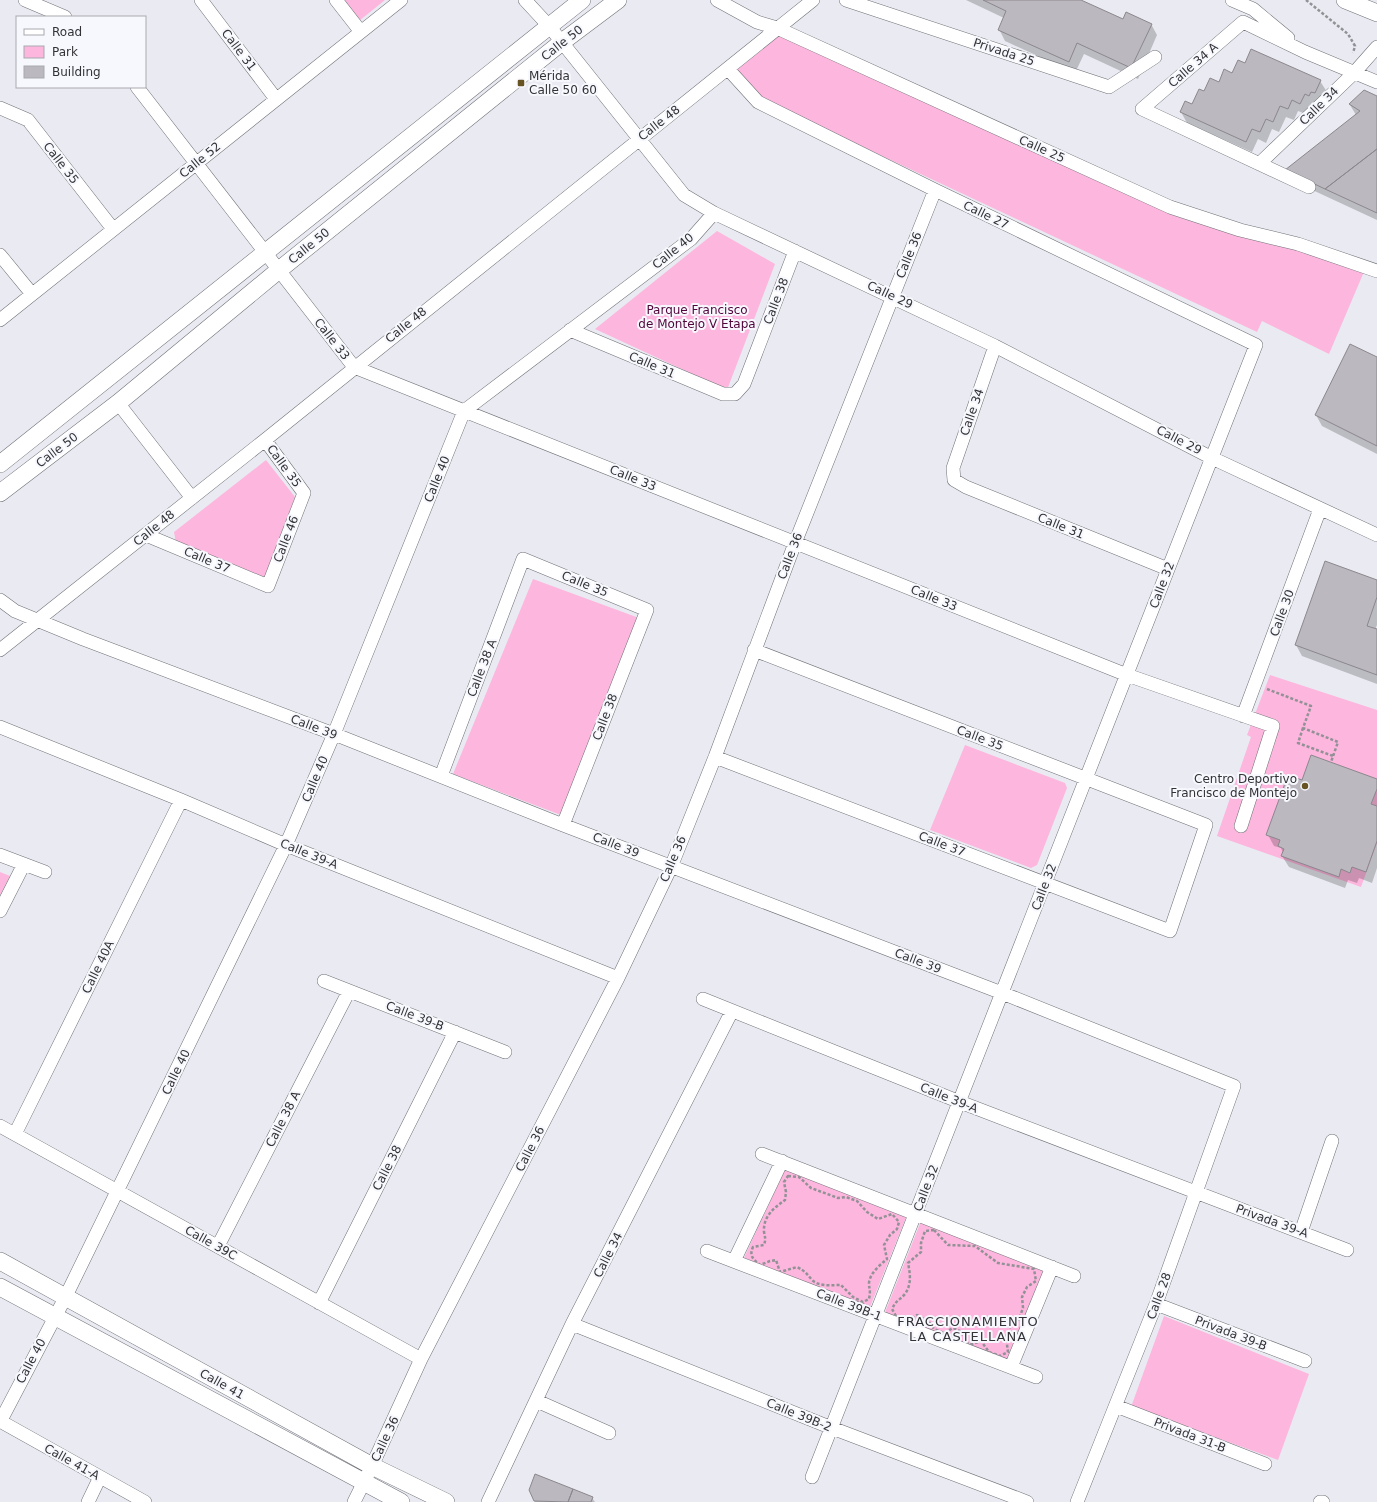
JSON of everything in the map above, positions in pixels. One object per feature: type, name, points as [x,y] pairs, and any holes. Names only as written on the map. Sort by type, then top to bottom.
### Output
[{"type":"main road","name":"Calle 50","points":[[0,464],[582,0]]},
{"type":"main road","name":"Calle 50","points":[[0,493],[118,403],[279,270],[562,42],[618,0]]},
{"type":"main road","points":[[1345,0],[1377,14]]},
{"type":"main road","name":"Calle 41","points":[[0,1261],[372,1466],[446,1502]]},
{"type":"main road","name":"Calle 41","points":[[0,1286],[55,1317],[401,1502]]},
{"type":"street","points":[[25,0],[63,16]]},
{"type":"street","name":"Calle 31","points":[[202,0],[276,99]]},
{"type":"street","points":[[336,0],[361,32]]},
{"type":"street","name":"Calle 52","points":[[0,320],[401,0]]},
{"type":"street","name":"Calle 29","points":[[525,0],[549,26],[684,195],[714,213],[795,250],[995,346],[1212,458],[1377,535]]},
{"type":"street","name":"Calle 25","points":[[717,0],[756,22],[777,28],[1170,207],[1240,230],[1298,244],[1377,271]]},
{"type":"street","name":"Calle 48","points":[[0,650],[265,440],[812,0]]},
{"type":"street","name":"Privada 25","points":[[846,0],[1108,87],[1155,57]]},
{"type":"street","points":[[1232,0],[1252,9],[1305,52],[1377,82]]},
{"type":"street","name":"Calle 34 A","points":[[1259,164],[1142,109],[1243,22],[1305,52]]},
{"type":"street","name":"Calle 34","points":[[1259,164],[1354,72],[1377,47]]},
{"type":"street","name":"Calle 27","points":[[728,69],[758,102],[935,190],[1256,345]]},
{"type":"street","name":"Calle 33","points":[[138,88],[354,367],[1127,675],[1273,726],[1241,826]]},
{"type":"street","name":"Calle 35","points":[[0,108],[28,120],[113,229]]},
{"type":"street","points":[[1259,164],[1308,187]]},
{"type":"street","name":"Calle 36","points":[[354,1502],[421,1359],[618,978],[671,867],[715,757],[795,543],[935,190]]},
{"type":"street","name":"Calle 40","points":[[0,1421],[65,1298],[286,845],[334,734],[464,411],[691,238],[714,213]]},
{"type":"street","name":"Calle 38","points":[[735,394],[744,384],[795,250]]},
{"type":"street","points":[[0,254],[32,294]]},
{"type":"street","name":"Calle 31","points":[[570,330],[723,394],[735,394]]},
{"type":"street","name":"Calle 32","points":[[812,1477],[1256,345]]},
{"type":"street","name":"Calle 34","points":[[954,480],[953,468],[995,346]]},
{"type":"street","points":[[118,403],[192,498]]},
{"type":"street","name":"Calle 35","points":[[265,440],[304,493]]},
{"type":"street","name":"Calle 31","points":[[954,480],[966,487],[1168,569]]},
{"type":"street","name":"Calle 46","points":[[268,586],[304,493]]},
{"type":"street","name":"Calle 30","points":[[1243,716],[1320,509]]},
{"type":"street","name":"Calle 37","points":[[146,535],[268,586]]},
{"type":"street","name":"Calle 35","points":[[523,559],[647,610]]},
{"type":"street","name":"Calle 38 A","points":[[441,776],[523,559]]},
{"type":"street","name":"Calle 39","points":[[0,600],[15,611],[37,621],[334,734],[671,867],[1002,993],[1234,1086]]},
{"type":"street","name":"Calle 38","points":[[563,825],[647,610]]},
{"type":"street","name":"Calle 35","points":[[754,650],[1206,825],[1170,931]]},
{"type":"street","name":"Calle 39-A","points":[[0,728],[181,800],[286,845],[618,978]]},
{"type":"street","name":"Calle 37","points":[[715,757],[1170,931]]},
{"type":"street","name":"Calle 40A","points":[[15,1134],[181,800]]},
{"type":"street","points":[[0,855],[45,872]]},
{"type":"street","points":[[0,911],[24,864]]},
{"type":"street","name":"Calle 39-B","points":[[324,981],[505,1052]]},
{"type":"street","name":"Calle 38 A","points":[[218,1246],[349,991]]},
{"type":"street","name":"Calle 39-A","points":[[703,999],[732,1012],[1196,1194]]},
{"type":"street","name":"Calle 34","points":[[488,1502],[572,1324],[732,1012]]},
{"type":"street","name":"Calle 38","points":[[319,1303],[455,1032]]},
{"type":"street","name":"Calle 28","points":[[1077,1502],[1156,1304],[1234,1086]]},
{"type":"street","name":"Calle 39C","points":[[0,1126],[421,1359]]},
{"type":"street","points":[[1301,1232],[1332,1141]]},
{"type":"street","points":[[762,1154],[1074,1276]]},
{"type":"street","points":[[734,1261],[782,1161]]},
{"type":"street","name":"Privada 39-A","points":[[1196,1194],[1347,1250]]},
{"type":"street","name":"Calle 39B-1","points":[[707,1250],[1036,1377]]},
{"type":"street","points":[[1010,1367],[1052,1267]]},
{"type":"street","name":"Privada 39-B","points":[[1156,1304],[1305,1361]]},
{"type":"street","name":"Calle 39B-2","points":[[572,1324],[832,1428],[1027,1502]]},
{"type":"street","points":[[537,1400],[609,1433]]},
{"type":"street","name":"Privada 31-B","points":[[1116,1406],[1265,1464]]},
{"type":"street","name":"Calle 41-A","points":[[0,1421],[145,1502]]},
{"type":"street","points":[[88,1502],[100,1478]]},
{"type":"path","points":[[1306,0],[1348,34],[1355,46],[1352,56]]},
{"type":"path","points":[[1255,684],[1311,706],[1298,743],[1333,756]]},
{"type":"path","points":[[1303,728],[1338,742],[1331,762]]},
{"type":"path","points":[[788,1176],[799,1177],[811,1188],[838,1198],[846,1197],[857,1201],[867,1212],[878,1219],[892,1214],[899,1222],[897,1229],[890,1235],[884,1245],[887,1259],[873,1273],[869,1282],[871,1291],[869,1299],[863,1302],[853,1297],[841,1285],[828,1286],[814,1282],[805,1271],[797,1267],[780,1272],[776,1260],[760,1265],[752,1258],[750,1253],[753,1247],[764,1245],[766,1239],[764,1232],[765,1222],[772,1210],[785,1200],[786,1192],[784,1182],[788,1176]]},
{"type":"path","points":[[924,1230],[934,1230],[948,1245],[976,1246],[998,1263],[1034,1269],[1036,1281],[1027,1287],[1022,1297],[1023,1308],[1019,1320],[1010,1327],[1006,1338],[1008,1352],[1000,1356],[990,1352],[981,1341],[968,1344],[962,1332],[953,1328],[944,1333],[934,1329],[929,1322],[917,1316],[908,1320],[896,1316],[892,1309],[895,1302],[905,1294],[911,1278],[908,1263],[921,1252],[921,1242],[924,1230]]},
{"type":"green space","points":[[342,0],[385,0],[359,21]]},
{"type":"green space","points":[[777,31],[1170,211],[1366,267],[1329,354],[1262,321],[1257,332],[763,100],[730,72]]},
{"type":"green space","name":"Parque Francisco de Montejo V Etapa","points":[[717,231],[775,264],[727,390],[595,329]]},
{"type":"green space","points":[[266,460],[295,497],[264,579],[176,543],[174,532]]},
{"type":"green space","points":[[533,579],[639,618],[561,815],[453,774]]},
{"type":"green space","name":"Centro Deportivo Francisco de Montejo","points":[[1270,675],[1377,710],[1377,843],[1361,887],[1217,836],[1251,737],[1247,735]]},
{"type":"green space","points":[[965,745],[1065,783],[1067,788],[1037,865],[1031,868],[930,830]]},
{"type":"green space","points":[[0,872],[10,876],[0,895]]},
{"type":"green space","points":[[785,1169],[907,1215],[870,1307],[744,1258]]},
{"type":"green space","points":[[921,1221],[1045,1269],[1006,1363],[884,1315]]},
{"type":"green space","points":[[1164,1316],[1309,1374],[1278,1460],[1131,1407]]},
{"type":"building","points":[[983,0],[1081,0],[1123,19],[1126,12],[1152,24],[1131,68],[1077,43],[1069,62],[998,30],[1006,11]]},
{"type":"building","points":[[1251,49],[1321,80],[1315,93],[1311,92],[1309,96],[1305,94],[1300,104],[1292,100],[1288,109],[1280,106],[1273,122],[1266,119],[1260,132],[1252,129],[1246,142],[1180,112],[1185,101],[1192,104],[1199,89],[1204,91],[1210,78],[1219,82],[1224,69],[1232,73],[1238,60],[1245,63]]},
{"type":"building","points":[[1364,90],[1377,96],[1377,149],[1325,189],[1285,170],[1360,111],[1349,104]]},
{"type":"building","points":[[1377,149],[1377,213],[1325,189]]},
{"type":"building","points":[[1350,344],[1377,357],[1377,446],[1315,415]]},
{"type":"building","points":[[1325,561],[1377,580],[1377,597],[1367,626],[1377,629],[1377,675],[1295,645]]},
{"type":"building","points":[[1311,755],[1377,779],[1377,789],[1371,804],[1377,806],[1377,841],[1366,872],[1352,867],[1350,873],[1341,869],[1339,877],[1281,856],[1284,849],[1278,846],[1280,840],[1266,835],[1288,775],[1302,780]]},
{"type":"building","points":[[535,1474],[573,1489],[568,1502],[534,1501],[529,1490]]},
{"type":"building","points":[[573,1489],[593,1497],[591,1502],[568,1502]]},
{"type":"place","name":"Mérida Calle 50 60","points":[[521,83]]},
{"type":"place","name":"Centro Deportivo Francisco de Montejo","points":[[1305,786]]},
{"type":"district","name":"FRACCIONAMIENTO LA CASTELLANA","points":[[968,1328]]}]
